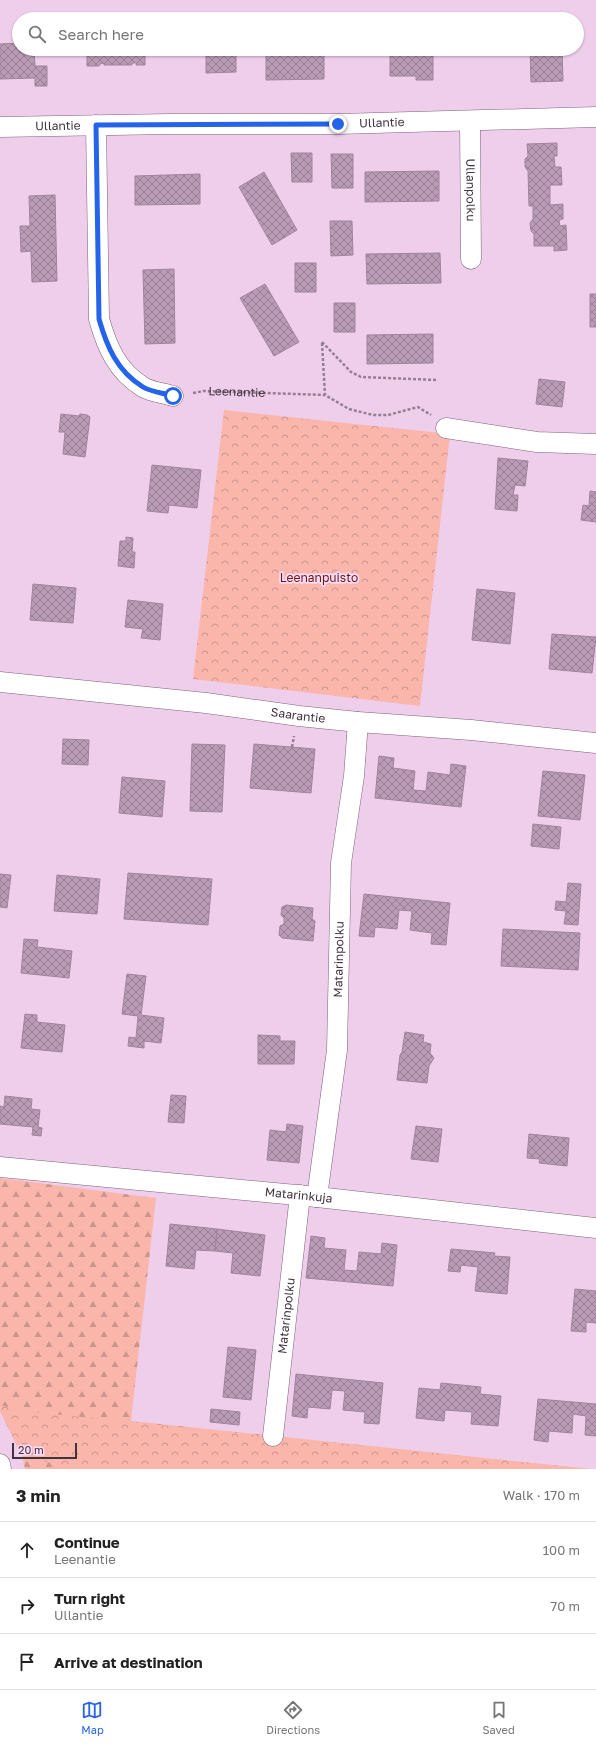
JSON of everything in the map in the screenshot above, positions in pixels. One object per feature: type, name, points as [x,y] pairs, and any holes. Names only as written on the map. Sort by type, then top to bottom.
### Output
[{"type":"street","name":"Ullantie","points":[[0,128],[96,125],[470,122],[596,117]]},
{"type":"street","name":"Ullanpolku","points":[[470,122],[471,259]]},
{"type":"street","points":[[96,125],[99,319],[106,344],[123,370],[144,387],[173,396]]},
{"type":"street","points":[[446,428],[537,442],[596,444]]},
{"type":"street","name":"Saarantie","points":[[0,682],[206,703],[299,716],[471,730],[596,743]]},
{"type":"street","name":"Matarinpolku","points":[[273,1436],[308,1196],[337,1050],[340,863],[354,776],[358,722]]},
{"type":"street","name":"Matarinkuja","points":[[0,1167],[308,1196],[596,1228]]},
{"type":"street","points":[[0,1464],[2,1469]]},
{"type":"path","points":[[325,395],[322,342],[351,372],[361,377],[437,380]]},
{"type":"path","name":"Leenantie","points":[[173,396],[204,391],[325,395],[350,409],[374,415],[388,415],[418,407],[432,415],[446,428]]},
{"type":"green space","name":"Leenanpuisto","points":[[224,410],[450,434],[420,706],[193,679]]},
{"type":"green space","points":[[0,1178],[156,1198],[131,1421],[590,1469],[25,1469],[22,1456],[0,1411]]},
{"type":"green space","points":[[0,1405],[24,1411],[590,1469],[77,1469],[22,1456],[0,1411]]},
{"type":"building","points":[[12,43],[12,56],[34,56],[35,66],[47,66],[47,86],[35,86],[35,78],[0,79],[0,44]]},
{"type":"building","points":[[87,56],[145,56],[145,65],[136,65],[137,63],[132,63],[132,65],[104,65],[104,63],[100,64],[99,66],[87,66]]},
{"type":"building","points":[[206,56],[236,56],[236,72],[206,73]]},
{"type":"building","points":[[266,56],[324,56],[324,79],[266,80]]},
{"type":"building","points":[[390,56],[433,56],[433,80],[416,80],[416,76],[390,76]]},
{"type":"building","points":[[530,56],[562,56],[563,81],[531,82]]},
{"type":"building","points":[[557,143],[557,156],[554,156],[555,167],[561,167],[562,185],[550,185],[550,205],[563,204],[563,219],[559,220],[560,226],[566,225],[567,250],[554,251],[554,246],[534,246],[534,234],[531,231],[530,223],[533,219],[533,206],[529,206],[528,171],[525,167],[525,159],[528,156],[527,144]]},
{"type":"building","points":[[291,153],[312,153],[312,182],[292,182]]},
{"type":"building","points":[[331,154],[353,154],[353,188],[332,188]]},
{"type":"building","points":[[439,171],[439,201],[365,202],[365,172]]},
{"type":"building","points":[[264,172],[297,230],[272,245],[239,187]]},
{"type":"building","points":[[200,174],[200,204],[135,205],[135,176]]},
{"type":"building","points":[[55,195],[57,281],[32,282],[31,251],[21,252],[20,226],[30,226],[29,196]]},
{"type":"building","points":[[330,221],[352,221],[353,255],[331,256]]},
{"type":"building","points":[[440,253],[441,283],[367,284],[366,254]]},
{"type":"building","points":[[295,263],[316,263],[316,292],[295,292]]},
{"type":"building","points":[[174,269],[175,343],[145,344],[143,270]]},
{"type":"building","points":[[265,284],[299,342],[274,356],[240,298]]},
{"type":"building","points":[[590,294],[596,294],[596,327],[590,327]]},
{"type":"building","points":[[334,303],[355,303],[355,332],[334,332]]},
{"type":"building","points":[[433,334],[433,363],[367,364],[367,335]]},
{"type":"building","points":[[539,379],[565,382],[562,407],[536,404]]},
{"type":"building","points":[[61,414],[79,416],[80,414],[90,417],[85,457],[63,454],[65,432],[59,432]]},
{"type":"building","points":[[498,458],[528,461],[525,486],[515,485],[513,495],[518,495],[517,511],[495,509]]},
{"type":"building","points":[[152,465],[201,470],[197,508],[169,505],[168,513],[147,511]]},
{"type":"building","points":[[590,491],[596,492],[596,522],[581,520],[583,505],[589,506]]},
{"type":"building","points":[[126,537],[133,538],[132,552],[135,552],[134,568],[118,566],[120,541],[126,541]]},
{"type":"building","points":[[33,584],[76,588],[73,623],[30,620]]},
{"type":"building","points":[[477,589],[515,593],[510,644],[472,640]]},
{"type":"building","points":[[128,600],[163,604],[160,640],[141,638],[143,629],[125,627]]},
{"type":"building","points":[[552,634],[596,637],[592,673],[549,669]]},
{"type":"building","points":[[63,739],[89,740],[88,765],[62,764]]},
{"type":"building","points":[[192,744],[225,745],[222,812],[190,811]]},
{"type":"building","points":[[254,744],[315,749],[311,793],[250,788]]},
{"type":"building","points":[[379,756],[394,758],[393,768],[415,771],[413,790],[426,791],[428,772],[450,775],[451,764],[466,766],[461,807],[375,798]]},
{"type":"building","points":[[543,771],[585,775],[580,820],[538,816]]},
{"type":"building","points":[[122,777],[165,781],[162,817],[119,813]]},
{"type":"building","points":[[533,824],[561,827],[559,849],[531,846]]},
{"type":"building","points":[[128,873],[212,879],[208,925],[124,919]]},
{"type":"building","points":[[0,874],[11,875],[7,908],[0,907]]},
{"type":"building","points":[[57,875],[100,879],[97,914],[54,911]]},
{"type":"building","points":[[568,883],[581,884],[578,925],[564,924],[566,911],[555,910],[556,901],[566,902]]},
{"type":"building","points":[[364,894],[450,903],[446,945],[431,944],[432,933],[410,930],[412,911],[399,910],[397,929],[375,927],[374,937],[359,936]]},
{"type":"building","points":[[286,905],[313,908],[312,919],[315,921],[313,941],[282,938],[279,935],[280,926],[284,924],[284,918],[281,915],[282,907]]},
{"type":"building","points":[[503,929],[580,933],[578,970],[501,966]]},
{"type":"building","points":[[24,939],[38,940],[37,947],[72,951],[69,978],[21,973]]},
{"type":"building","points":[[127,974],[146,976],[141,1015],[164,1018],[161,1043],[144,1041],[144,1048],[128,1046],[129,1037],[136,1038],[138,1016],[122,1014]]},
{"type":"building","points":[[25,1014],[37,1015],[37,1022],[65,1025],[62,1052],[21,1048]]},
{"type":"building","points":[[405,1032],[424,1035],[423,1042],[431,1044],[430,1053],[434,1058],[429,1066],[427,1083],[397,1080]]},
{"type":"building","points":[[258,1035],[280,1036],[280,1041],[295,1041],[294,1064],[258,1064]]},
{"type":"building","points":[[171,1095],[186,1096],[184,1123],[168,1122]]},
{"type":"building","points":[[5,1096],[32,1099],[31,1109],[40,1110],[38,1127],[42,1128],[41,1136],[32,1135],[33,1127],[0,1124],[0,1106],[4,1107]]},
{"type":"building","points":[[287,1124],[303,1126],[299,1163],[267,1160],[270,1130],[286,1132]]},
{"type":"building","points":[[416,1126],[442,1129],[438,1162],[411,1159]]},
{"type":"building","points":[[529,1134],[569,1138],[567,1166],[539,1163],[540,1159],[527,1158]]},
{"type":"building","points":[[170,1224],[217,1229],[215,1251],[196,1250],[194,1269],[166,1266]]},
{"type":"building","points":[[217,1229],[265,1235],[260,1276],[231,1273],[233,1253],[215,1251]]},
{"type":"building","points":[[311,1236],[325,1238],[324,1248],[346,1250],[344,1270],[357,1271],[359,1252],[381,1254],[382,1243],[397,1245],[393,1286],[306,1278]]},
{"type":"building","points":[[451,1249],[495,1253],[494,1256],[510,1257],[507,1294],[475,1291],[478,1267],[461,1265],[460,1272],[448,1271]]},
{"type":"building","points":[[575,1289],[596,1291],[596,1323],[586,1322],[586,1332],[571,1331]]},
{"type":"building","points":[[228,1347],[256,1350],[251,1400],[223,1397]]},
{"type":"building","points":[[296,1374],[383,1383],[379,1424],[364,1423],[365,1412],[343,1410],[345,1391],[332,1390],[330,1409],[308,1407],[307,1418],[292,1416]]},
{"type":"building","points":[[441,1383],[481,1387],[480,1394],[501,1396],[498,1426],[471,1424],[472,1412],[445,1410],[444,1421],[416,1418],[419,1388],[440,1390]]},
{"type":"building","points":[[538,1399],[596,1404],[596,1436],[585,1435],[586,1416],[573,1414],[572,1433],[549,1431],[548,1442],[534,1440]]},
{"type":"building","points":[[211,1409],[240,1412],[239,1425],[210,1422]]},
{"type":"route","points":[[173,396],[144,387],[123,370],[106,344],[99,319],[96,125],[338,124]]}]
